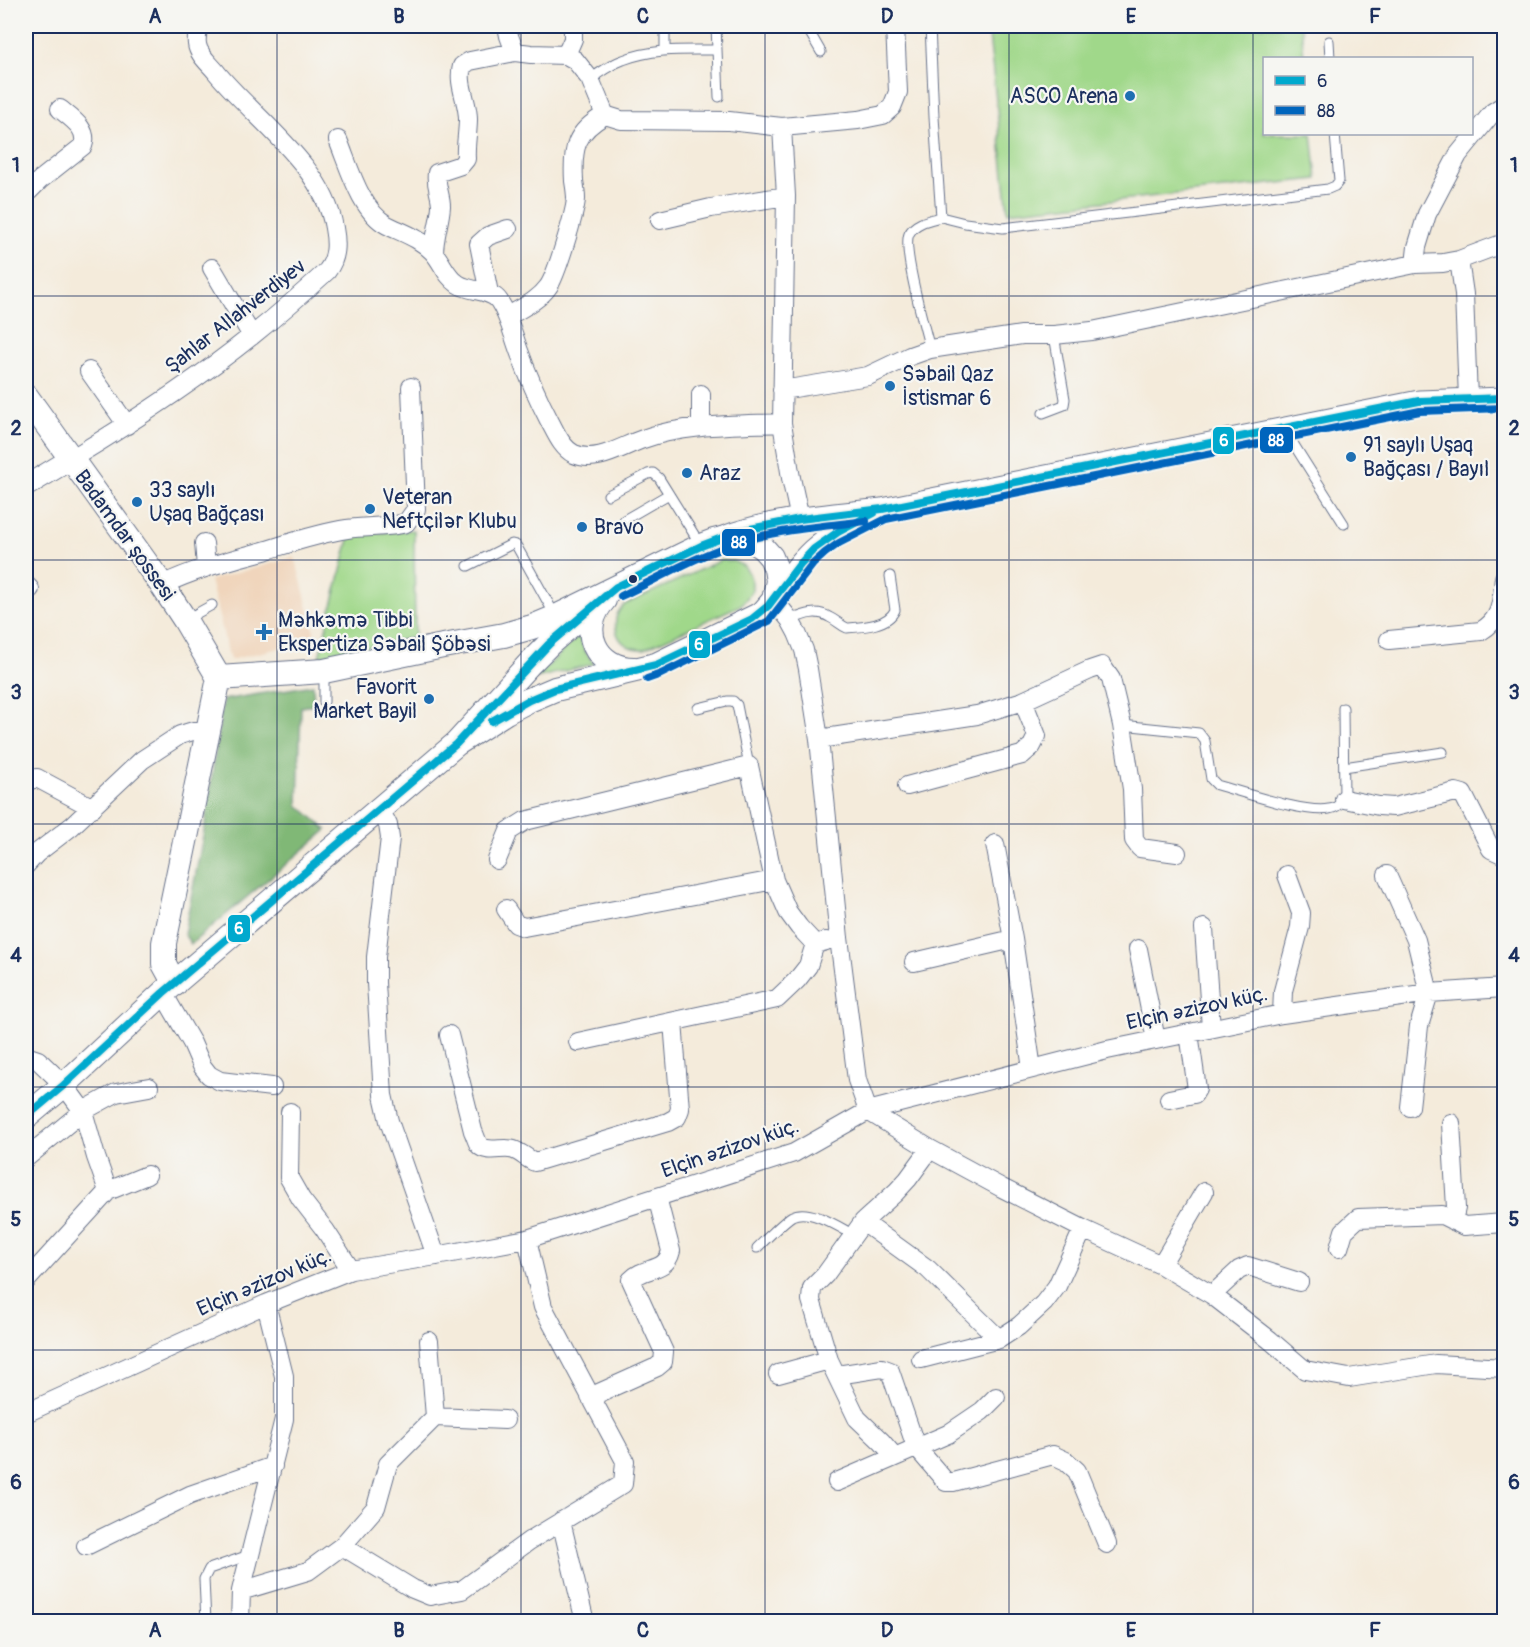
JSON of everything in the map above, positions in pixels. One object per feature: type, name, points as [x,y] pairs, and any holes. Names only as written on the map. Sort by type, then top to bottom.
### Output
[{"type":"main road","name":"Badamdar şossesi","points":[[26,396],[162,585],[219,678]]},
{"type":"main road","points":[[169,989],[164,964],[164,943],[219,678],[324,671],[504,635],[556,617],[708,543],[740,537],[763,548],[771,557],[778,581],[774,600],[763,612],[752,619],[656,665],[555,689],[506,711],[456,744]]},
{"type":"main road","points":[[616,587],[600,603],[594,614],[591,635],[595,647],[603,658],[614,665],[626,669],[644,669]]},
{"type":"main road","points":[[26,1117],[169,989],[456,744],[549,644],[616,587]]},
{"type":"street","name":"Şahlar Allahverdiyev","points":[[71,459],[176,392],[252,336],[327,271],[334,262],[336,252],[332,217],[315,181],[279,136],[228,87],[201,53],[196,44],[198,26]]},
{"type":"street","points":[[507,26],[515,52]]},
{"type":"street","points":[[566,55],[573,39],[573,26]]},
{"type":"street","points":[[507,317],[539,298],[549,286],[556,272],[576,200],[573,160],[576,143],[581,133],[591,123],[604,115],[621,120],[729,121],[782,127],[883,115],[892,107],[898,92],[895,26]]},
{"type":"street","points":[[434,253],[441,202],[436,182],[437,173],[461,165],[466,159],[468,117],[459,75],[462,66],[470,61],[515,52],[566,55],[575,60],[590,79],[604,115]]},
{"type":"street","points":[[1415,264],[1427,214],[1458,155],[1493,112],[1504,105]]},
{"type":"street","points":[[26,194],[83,146],[86,139],[83,129],[60,109]]},
{"type":"street","points":[[782,127],[786,196],[782,423],[800,519]]},
{"type":"street","points":[[339,140],[361,194],[378,218],[387,225],[406,232],[434,253],[446,274],[458,284],[470,290],[489,293],[498,299],[539,402],[555,433],[564,446],[573,453],[586,457],[598,456],[664,433],[701,427],[782,423]]},
{"type":"street","points":[[660,220],[711,208],[786,196]]},
{"type":"street","points":[[489,293],[478,244],[488,236],[508,229]]},
{"type":"street","points":[[782,390],[868,376],[930,349],[1022,336],[1092,331],[1415,264],[1459,260],[1504,243]]},
{"type":"street","points":[[1459,260],[1464,294],[1468,399]]},
{"type":"street","points":[[212,268],[252,336]]},
{"type":"street","points":[[89,372],[127,425]]},
{"type":"street","points":[[162,585],[206,567],[323,534],[406,523],[416,509],[411,387]]},
{"type":"street","points":[[701,394],[701,427]]},
{"type":"street","points":[[708,543],[760,526],[882,509],[1419,401],[1504,398]]},
{"type":"street","points":[[26,486],[71,459]]},
{"type":"street","points":[[882,509],[818,544],[799,565],[774,600],[797,633],[808,669],[819,739],[857,1080],[868,1111],[930,1149],[1002,1188],[1161,1265],[1212,1295],[1305,1370],[1349,1378],[1437,1364],[1504,1368]]},
{"type":"street","points":[[204,543],[206,567]]},
{"type":"street","points":[[1389,640],[1481,631],[1492,625],[1500,611],[1504,578]]},
{"type":"street","points":[[819,739],[977,715],[1023,701],[1102,666],[1111,679],[1122,725],[1132,789],[1134,840],[1140,848],[1177,853]]},
{"type":"street","points":[[907,786],[1022,755],[1032,746],[1037,736],[1023,701]]},
{"type":"street","points":[[26,865],[93,807],[142,760],[180,735],[193,731],[208,731]]},
{"type":"street","points":[[497,860],[509,831],[525,821],[749,766],[774,880],[788,912],[815,944]]},
{"type":"street","points":[[26,781],[37,778],[93,807]]},
{"type":"street","points":[[1344,799],[1394,807],[1456,792],[1463,794],[1491,849],[1504,855]]},
{"type":"street","points":[[380,809],[388,825],[390,838],[376,957],[383,1095],[389,1121],[436,1256]]},
{"type":"street","points":[[995,844],[1032,1069]]},
{"type":"street","points":[[1282,1014],[1283,991],[1300,927],[1301,914],[1287,875]]},
{"type":"street","points":[[1387,875],[1416,940],[1429,993],[1419,1026],[1410,1107]]},
{"type":"street","points":[[506,909],[516,924],[524,927],[774,880]]},
{"type":"street","points":[[1204,928],[1211,1028]]},
{"type":"street","points":[[815,944],[840,938]]},
{"type":"street","points":[[914,962],[1012,939]]},
{"type":"street","points":[[578,1042],[777,999],[808,966],[815,944]]},
{"type":"street","points":[[1138,949],[1156,1040]]},
{"type":"street","name":"Elçin Əzizov küç.","points":[[26,1413],[266,1304],[351,1270],[527,1239],[794,1153],[868,1111],[1107,1050],[1282,1014],[1429,993],[1504,988]]},
{"type":"street","points":[[169,989],[202,1066],[209,1075],[220,1081],[272,1087]]},
{"type":"street","points":[[449,1035],[473,1131],[479,1145],[486,1149],[514,1150],[528,1160],[536,1162],[668,1122],[677,1117],[680,1108],[673,1022]]},
{"type":"street","points":[[1169,1099],[1194,1094],[1197,1089],[1189,1033]]},
{"type":"street","points":[[26,1056],[38,1060],[64,1085],[83,1112],[108,1191]]},
{"type":"street","points":[[26,1158],[83,1112],[116,1093],[150,1087]]},
{"type":"street","points":[[290,1112],[289,1178],[351,1270]]},
{"type":"street","points":[[1451,1124],[1456,1208],[1453,1221]]},
{"type":"street","points":[[894,1456],[857,1418],[833,1368],[811,1300],[812,1288],[825,1275],[859,1228],[896,1192],[930,1149]]},
{"type":"street","points":[[26,1281],[108,1191],[147,1175]]},
{"type":"street","points":[[1161,1265],[1204,1192]]},
{"type":"street","points":[[590,1396],[657,1367],[663,1362],[664,1352],[631,1280],[636,1274],[663,1265],[669,1259],[671,1251],[657,1197]]},
{"type":"street","points":[[1339,1248],[1344,1231],[1358,1218],[1442,1215],[1464,1226],[1504,1223]]},
{"type":"street","points":[[859,1228],[928,1269],[999,1339]]},
{"type":"street","points":[[921,1359],[999,1339],[1019,1326],[1044,1303],[1057,1286],[1083,1229]]},
{"type":"street","points":[[342,1546],[430,1596],[462,1590],[529,1541],[623,1484],[625,1461],[543,1307],[527,1239]]},
{"type":"street","points":[[1212,1295],[1239,1270],[1248,1266],[1299,1282]]},
{"type":"street","points":[[240,1622],[241,1591],[284,1419],[284,1376],[266,1304]]},
{"type":"street","points":[[429,1341],[435,1417]]},
{"type":"street","points":[[778,1374],[833,1368],[882,1368],[890,1371],[916,1447],[946,1482],[1053,1455],[1066,1461],[1077,1471],[1107,1544]]},
{"type":"street","points":[[837,1482],[948,1434],[982,1411],[996,1397]]},
{"type":"street","points":[[241,1591],[308,1571],[342,1546],[376,1507],[388,1464],[435,1417],[505,1420]]},
{"type":"street","points":[[86,1546],[190,1495],[273,1466]]},
{"type":"street","points":[[561,1521],[585,1622]]},
{"type":"lane","points":[[665,26],[665,51]]},
{"type":"lane","points":[[716,26],[719,97]]},
{"type":"lane","points":[[806,26],[821,52]]},
{"type":"lane","points":[[930,26],[941,218]]},
{"type":"lane","points":[[1329,42],[1330,57]]},
{"type":"lane","points":[[590,79],[621,60],[646,53],[716,50]]},
{"type":"lane","points":[[930,349],[907,246],[908,236],[923,222],[941,218],[1003,228],[1328,189],[1339,181],[1335,135]]},
{"type":"lane","points":[[1043,413],[1064,405],[1065,399],[1054,335]]},
{"type":"lane","points":[[1284,429],[1344,524]]},
{"type":"lane","points":[[608,495],[653,473],[708,543]]},
{"type":"lane","points":[[624,520],[669,494]]},
{"type":"lane","points":[[468,566],[512,544],[516,545],[556,617]]},
{"type":"lane","points":[[790,620],[809,613],[819,613],[847,628],[886,620],[894,610],[890,576]]},
{"type":"lane","points":[[185,620],[212,605]]},
{"type":"lane","points":[[324,671],[324,702]]},
{"type":"lane","points":[[698,708],[727,701],[733,701],[737,705],[749,766]]},
{"type":"lane","points":[[1122,725],[1199,734],[1205,741],[1210,779],[1217,785],[1305,809],[1327,810],[1337,807],[1344,799],[1343,708]]},
{"type":"lane","points":[[1344,767],[1443,752]]},
{"type":"lane","points":[[757,1248],[793,1216],[804,1214],[816,1216],[859,1228]]},
{"type":"lane","points":[[206,1622],[204,1579],[209,1569],[250,1555]]},
{"type":"shaded area","points":[[295,557],[316,639],[230,660],[210,580]]},
{"type":"green space","name":"ASCO Arena","points":[[988,26],[1301,26],[1304,57],[1263,57],[1263,135],[1312,135],[1317,179],[1008,212]]},
{"type":"green space","points":[[414,530],[415,637],[319,657],[350,535]]},
{"type":"green space","points":[[721,560],[733,561],[744,566],[749,573],[752,590],[741,605],[644,649],[632,648],[624,644],[617,634],[616,621],[624,605]]},
{"type":"green space","points":[[579,635],[584,650],[594,664],[536,678]]},
{"type":"green space","points":[[313,685],[314,705],[301,707],[298,805],[327,830],[191,944],[184,934],[204,831],[223,700]]},
{"type":"transit line","name":"6","points":[[26,1117],[163,993],[456,744],[549,644],[616,587],[701,546],[740,531],[800,519],[882,509],[1419,401],[1504,398]]},
{"type":"transit line","name":"88","points":[[647,679],[769,621],[813,564],[825,553],[839,543],[886,519],[1420,411],[1504,408]]},
{"type":"transit line","name":"6","points":[[492,721],[529,700],[555,689],[656,665],[752,619],[768,606],[814,549],[838,532],[874,513]]},
{"type":"transit line","name":"88","points":[[621,596],[696,559],[743,541],[788,531],[866,521]]},
{"type":"place","name":"ASCO Arena","points":[[1130,96]]},
{"type":"place","name":"Səbail Qaz İstismar 6","points":[[890,386]]},
{"type":"place","name":"91 saylı Uşaq Bağçası / Bayıl","points":[[1351,457]]},
{"type":"place","name":"Araz","points":[[687,473]]},
{"type":"place","name":"33 saylı Uşaq Bağçası","points":[[137,502]]},
{"type":"place","name":"Veteran Neftçilər Klubu","points":[[370,509]]},
{"type":"place","name":"Bravo","points":[[582,527]]},
{"type":"place","name":"Məhkəmə Tibbi Ekspertiza Səbail Şöbəsi","points":[[264,632]]},
{"type":"place","name":"Favorit Market Bayil","points":[[429,699]]}]
